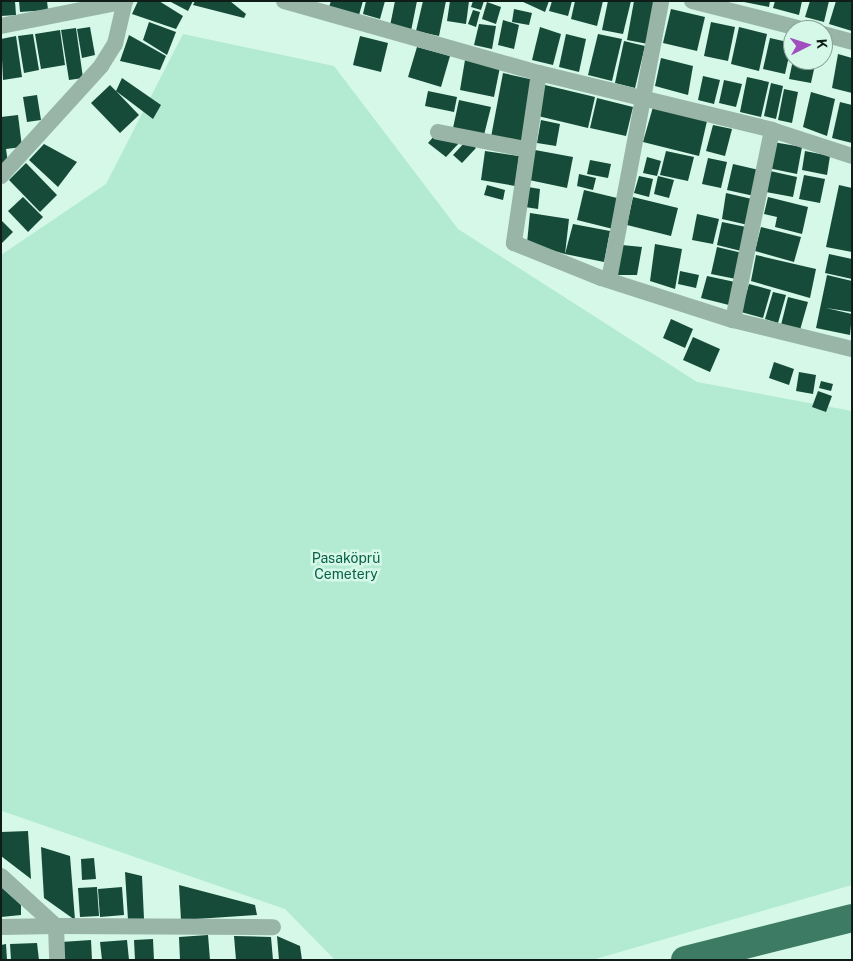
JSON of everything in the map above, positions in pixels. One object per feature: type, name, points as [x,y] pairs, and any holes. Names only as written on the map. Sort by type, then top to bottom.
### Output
[{"type":"highway","points":[[685,960],[852,918]]},
{"type":"street","points":[[284,1],[540,73],[772,130],[852,156]]},
{"type":"street","points":[[609,280],[661,1]]},
{"type":"street","points":[[692,1],[783,24]]},
{"type":"street","points":[[1,26],[125,3],[115,44],[100,66],[1,176]]},
{"type":"street","points":[[833,37],[852,42]]},
{"type":"street","points":[[540,73],[525,149],[514,242],[609,280],[733,320],[852,350]]},
{"type":"street","points":[[733,320],[772,130]]},
{"type":"street","points":[[438,132],[525,149]]},
{"type":"street","points":[[1,876],[56,926],[57,960]]},
{"type":"street","points":[[1,927],[273,927]]},
{"type":"green space","name":"Pasaköprü Cemetery","points":[[183,34],[334,66],[458,229],[697,382],[852,411],[852,885],[592,960],[335,960],[285,909],[2,811],[1,255],[106,184]]},
{"type":"building","points":[[1,1],[15,1],[16,15],[1,16]]},
{"type":"building","points":[[19,1],[47,1],[48,10],[20,12]]},
{"type":"building","points":[[138,1],[159,1],[183,16],[176,29],[132,14]]},
{"type":"building","points":[[169,1],[193,1],[188,11]]},
{"type":"building","points":[[195,1],[230,1],[246,14],[244,18],[193,5]]},
{"type":"building","points":[[331,1],[363,1],[359,15],[329,7]]},
{"type":"building","points":[[366,1],[385,1],[380,19],[363,14]]},
{"type":"building","points":[[395,1],[417,1],[411,31],[390,26]]},
{"type":"building","points":[[423,1],[446,1],[439,36],[416,31]]},
{"type":"building","points":[[450,1],[469,1],[466,24],[447,21]]},
{"type":"building","points":[[473,1],[484,1],[481,10],[471,7]]},
{"type":"building","points":[[521,1],[549,1],[545,12]]},
{"type":"building","points":[[552,1],[572,1],[568,16],[549,11]]},
{"type":"building","points":[[575,1],[603,1],[597,26],[571,19]]},
{"type":"building","points":[[608,1],[631,1],[623,34],[602,30]]},
{"type":"building","points":[[634,1],[656,2],[648,44],[627,40]]},
{"type":"building","points":[[739,1],[770,1],[769,7]]},
{"type":"building","points":[[775,1],[802,1],[799,15],[773,8]]},
{"type":"building","points":[[810,1],[829,1],[824,20],[805,17]]},
{"type":"building","points":[[836,1],[852,1],[852,31],[833,25],[833,20],[830,20]]},
{"type":"building","points":[[487,2],[501,7],[496,24],[482,19]]},
{"type":"building","points":[[514,9],[532,13],[529,25],[512,22]]},
{"type":"building","points":[[671,9],[705,17],[697,51],[663,43]]},
{"type":"building","points":[[473,10],[480,12],[476,27],[468,24]]},
{"type":"building","points":[[503,20],[519,25],[514,49],[498,45]]},
{"type":"building","points":[[149,22],[176,32],[167,55],[143,40]]},
{"type":"building","points":[[711,22],[735,27],[728,61],[704,56]]},
{"type":"building","points":[[479,24],[496,26],[492,49],[474,45]]},
{"type":"building","points":[[90,27],[95,55],[82,58],[77,29]]},
{"type":"building","points":[[540,27],[561,34],[553,65],[532,60]]},
{"type":"building","points":[[739,27],[767,34],[759,71],[731,64]]},
{"type":"building","points":[[76,28],[83,78],[69,80],[61,30]]},
{"type":"building","points":[[60,30],[65,65],[41,69],[35,34]]},
{"type":"building","points":[[33,34],[39,70],[24,73],[18,36]]},
{"type":"building","points":[[566,34],[586,39],[579,72],[559,67]]},
{"type":"building","points":[[598,34],[622,39],[612,81],[588,75]]},
{"type":"building","points":[[129,35],[166,56],[160,70],[120,61]]},
{"type":"building","points":[[16,36],[22,77],[3,80],[1,39]]},
{"type":"building","points":[[360,36],[388,43],[381,72],[353,65]]},
{"type":"building","points":[[770,38],[783,41],[783,70],[786,70],[785,74],[763,69]]},
{"type":"building","points":[[624,41],[645,46],[635,88],[615,83]]},
{"type":"building","points":[[417,47],[450,56],[441,87],[408,77]]},
{"type":"building","points":[[838,54],[852,58],[852,93],[832,88]]},
{"type":"building","points":[[661,58],[693,66],[688,95],[655,86]]},
{"type":"building","points":[[465,60],[500,67],[494,97],[460,90]]},
{"type":"building","points":[[791,70],[814,70],[811,83],[789,79]]},
{"type":"building","points":[[503,73],[534,80],[522,144],[491,137]]},
{"type":"building","points":[[703,76],[720,80],[714,104],[698,100]]},
{"type":"building","points":[[747,77],[769,82],[761,117],[740,112]]},
{"type":"building","points":[[122,78],[161,105],[153,119],[116,91]]},
{"type":"building","points":[[724,80],[742,84],[736,107],[719,103]]},
{"type":"building","points":[[771,83],[783,86],[776,119],[764,116]]},
{"type":"building","points":[[110,85],[139,115],[120,133],[91,103]]},
{"type":"building","points":[[545,85],[595,97],[588,128],[538,116]]},
{"type":"building","points":[[784,89],[798,92],[792,123],[778,120]]},
{"type":"building","points":[[428,91],[457,97],[454,112],[425,106]]},
{"type":"building","points":[[811,92],[835,99],[827,136],[803,127]]},
{"type":"building","points":[[37,95],[41,120],[27,122],[23,97]]},
{"type":"building","points":[[597,98],[633,107],[626,136],[590,128]]},
{"type":"building","points":[[459,100],[491,107],[484,135],[453,128]]},
{"type":"building","points":[[840,102],[852,105],[852,143],[832,138]]},
{"type":"building","points":[[653,107],[707,121],[699,156],[643,142]]},
{"type":"building","points":[[18,115],[22,147],[6,149],[8,163],[1,164],[1,117]]},
{"type":"building","points":[[541,120],[560,124],[556,146],[537,143]]},
{"type":"building","points":[[713,125],[732,129],[725,156],[706,151]]},
{"type":"building","points":[[435,135],[460,142],[446,157],[428,143]]},
{"type":"building","points":[[467,140],[476,148],[462,163],[453,155]]},
{"type":"building","points":[[773,142],[802,147],[797,174],[768,168]]},
{"type":"building","points":[[44,144],[77,162],[58,187],[29,160]]},
{"type":"building","points":[[535,150],[573,157],[567,188],[529,180]]},
{"type":"building","points":[[485,151],[519,156],[515,186],[481,180]]},
{"type":"building","points":[[666,151],[694,157],[688,181],[660,175]]},
{"type":"building","points":[[805,151],[830,156],[827,175],[802,170]]},
{"type":"building","points":[[647,157],[661,161],[657,176],[643,173]]},
{"type":"building","points":[[708,158],[727,162],[721,188],[702,184]]},
{"type":"building","points":[[590,160],[611,164],[608,178],[587,174]]},
{"type":"building","points":[[26,163],[57,195],[40,212],[9,180]]},
{"type":"building","points":[[733,164],[759,170],[754,196],[727,190]]},
{"type":"building","points":[[770,171],[797,177],[793,197],[766,192]]},
{"type":"building","points":[[579,174],[596,178],[593,190],[577,186]]},
{"type":"building","points":[[804,175],[825,179],[820,203],[799,199]]},
{"type":"building","points":[[639,176],[653,179],[649,197],[634,193]]},
{"type":"building","points":[[658,176],[674,180],[669,198],[654,194]]},
{"type":"building","points":[[487,185],[505,190],[503,200],[484,195]]},
{"type":"building","points":[[839,185],[852,188],[852,252],[826,247]]},
{"type":"building","points":[[528,187],[540,189],[538,209],[525,207]]},
{"type":"building","points":[[584,190],[617,198],[613,229],[577,220]]},
{"type":"building","points":[[726,193],[752,199],[748,225],[722,219]]},
{"type":"building","points":[[23,197],[43,217],[28,232],[8,211]]},
{"type":"building","points":[[633,197],[678,208],[671,236],[627,225]]},
{"type":"building","points":[[768,197],[808,207],[802,234],[775,227],[777,217],[764,214]]},
{"type":"building","points":[[530,213],[569,219],[565,254],[527,243]]},
{"type":"building","points":[[697,214],[719,219],[713,244],[692,240]]},
{"type":"building","points":[[1,220],[13,232],[1,244]]},
{"type":"building","points":[[722,222],[746,227],[741,251],[717,245]]},
{"type":"building","points":[[573,224],[610,231],[604,262],[565,254]]},
{"type":"building","points":[[761,227],[801,237],[794,262],[755,251]]},
{"type":"building","points":[[655,244],[682,249],[675,289],[650,281]]},
{"type":"building","points":[[622,245],[642,247],[637,275],[616,275]]},
{"type":"building","points":[[717,247],[742,253],[736,279],[711,274]]},
{"type":"building","points":[[829,254],[852,259],[852,279],[825,273]]},
{"type":"building","points":[[756,255],[816,269],[810,298],[751,281]]},
{"type":"building","points":[[680,271],[699,275],[696,288],[678,284]]},
{"type":"building","points":[[827,275],[852,281],[852,312],[826,308],[852,314],[850,335],[816,328]]},
{"type":"building","points":[[707,276],[735,282],[729,305],[701,298]]},
{"type":"building","points":[[749,284],[771,290],[763,318],[741,312]]},
{"type":"building","points":[[773,292],[786,295],[778,323],[765,319]]},
{"type":"building","points":[[788,297],[808,302],[800,330],[781,325]]},
{"type":"building","points":[[671,319],[693,329],[685,348],[663,338]]},
{"type":"building","points":[[693,337],[720,349],[710,372],[683,360]]},
{"type":"building","points":[[774,362],[794,369],[789,385],[769,378]]},
{"type":"building","points":[[799,372],[816,375],[813,394],[796,391]]},
{"type":"building","points":[[821,381],[833,384],[831,391],[819,388]]},
{"type":"building","points":[[818,391],[832,396],[826,412],[812,407]]},
{"type":"building","points":[[28,831],[31,879],[1,856],[1,832]]},
{"type":"building","points":[[41,847],[70,856],[75,920],[44,898]]},
{"type":"building","points":[[94,858],[96,879],[82,880],[81,859]]},
{"type":"building","points":[[125,872],[142,876],[144,919],[128,920]]},
{"type":"building","points":[[179,885],[255,905],[257,915],[181,920]]},
{"type":"building","points":[[1,887],[21,905],[21,915],[1,917]]},
{"type":"building","points":[[97,887],[99,916],[80,917],[78,888]]},
{"type":"building","points":[[122,887],[124,915],[100,917],[98,889]]},
{"type":"building","points":[[208,935],[210,960],[180,960],[179,937]]},
{"type":"building","points":[[234,936],[271,937],[273,960],[236,960]]},
{"type":"building","points":[[277,936],[300,946],[302,960],[279,960]]},
{"type":"building","points":[[153,939],[154,960],[135,960],[134,940]]},
{"type":"building","points":[[91,940],[92,960],[62,960],[61,942]]},
{"type":"building","points":[[127,940],[129,960],[102,960],[100,942]]},
{"type":"building","points":[[37,943],[39,960],[11,960],[10,944]]},
{"type":"building","points":[[6,944],[7,960],[1,960],[1,945]]}]
